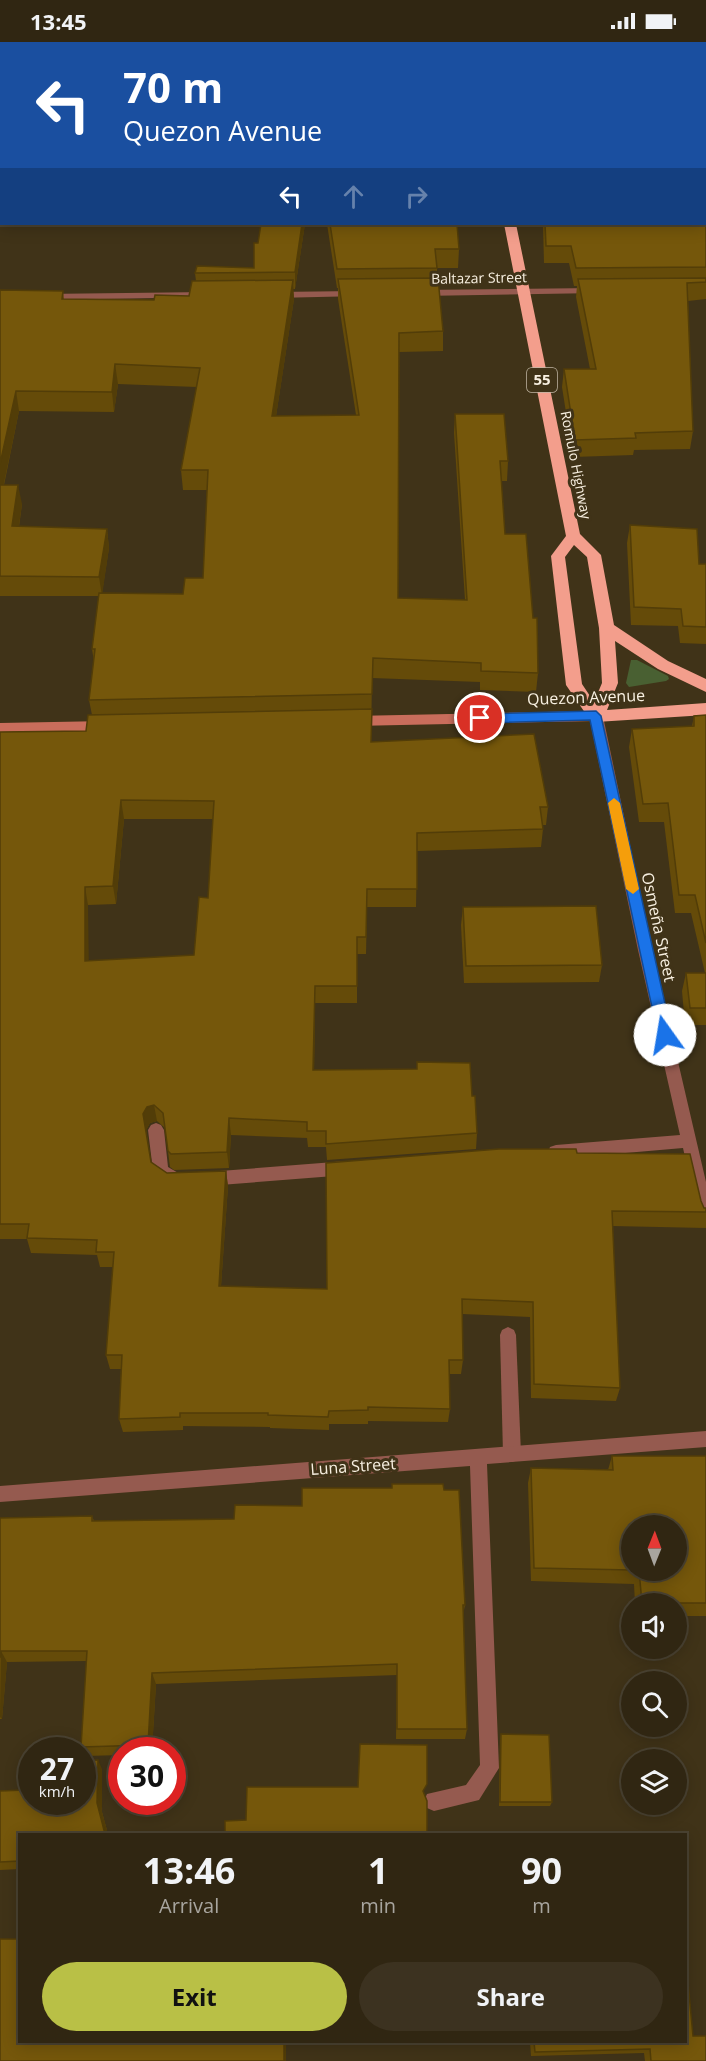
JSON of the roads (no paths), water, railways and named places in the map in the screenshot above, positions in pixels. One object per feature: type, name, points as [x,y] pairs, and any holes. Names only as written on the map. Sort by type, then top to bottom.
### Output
[{"type":"highway","name":"Romulo Highway","points":[[510,225],[573,536],[594,555],[607,628],[610,683],[596,716]]},
{"type":"highway","name":"Romulo Highway","points":[[573,536],[558,556],[574,685],[596,716]]},
{"type":"highway","points":[[607,628],[663,665],[706,686]]},
{"type":"highway","name":"Quezon Avenue","points":[[596,716],[706,709]]},
{"type":"street","name":"Baltazar Street","points":[[405,294],[612,291]]},
{"type":"street","points":[[262,295],[369,294]]},
{"type":"street","points":[[36,297],[214,295]]},
{"type":"street","name":"Quezon Avenue","points":[[344,721],[596,716]]},
{"type":"street","name":"Osmeña Street","points":[[596,716],[706,1216]]},
{"type":"street","points":[[0,728],[118,726]]},
{"type":"street","points":[[156,1130],[161,1171],[170,1179],[192,1180],[358,1167]]},
{"type":"street","points":[[535,1153],[689,1141]]},
{"type":"street","points":[[508,1335],[512,1454]]},
{"type":"street","name":"Luna Street","points":[[0,1494],[706,1439]]},
{"type":"street","points":[[434,1801],[472,1793],[490,1768],[478,1457]]}]
